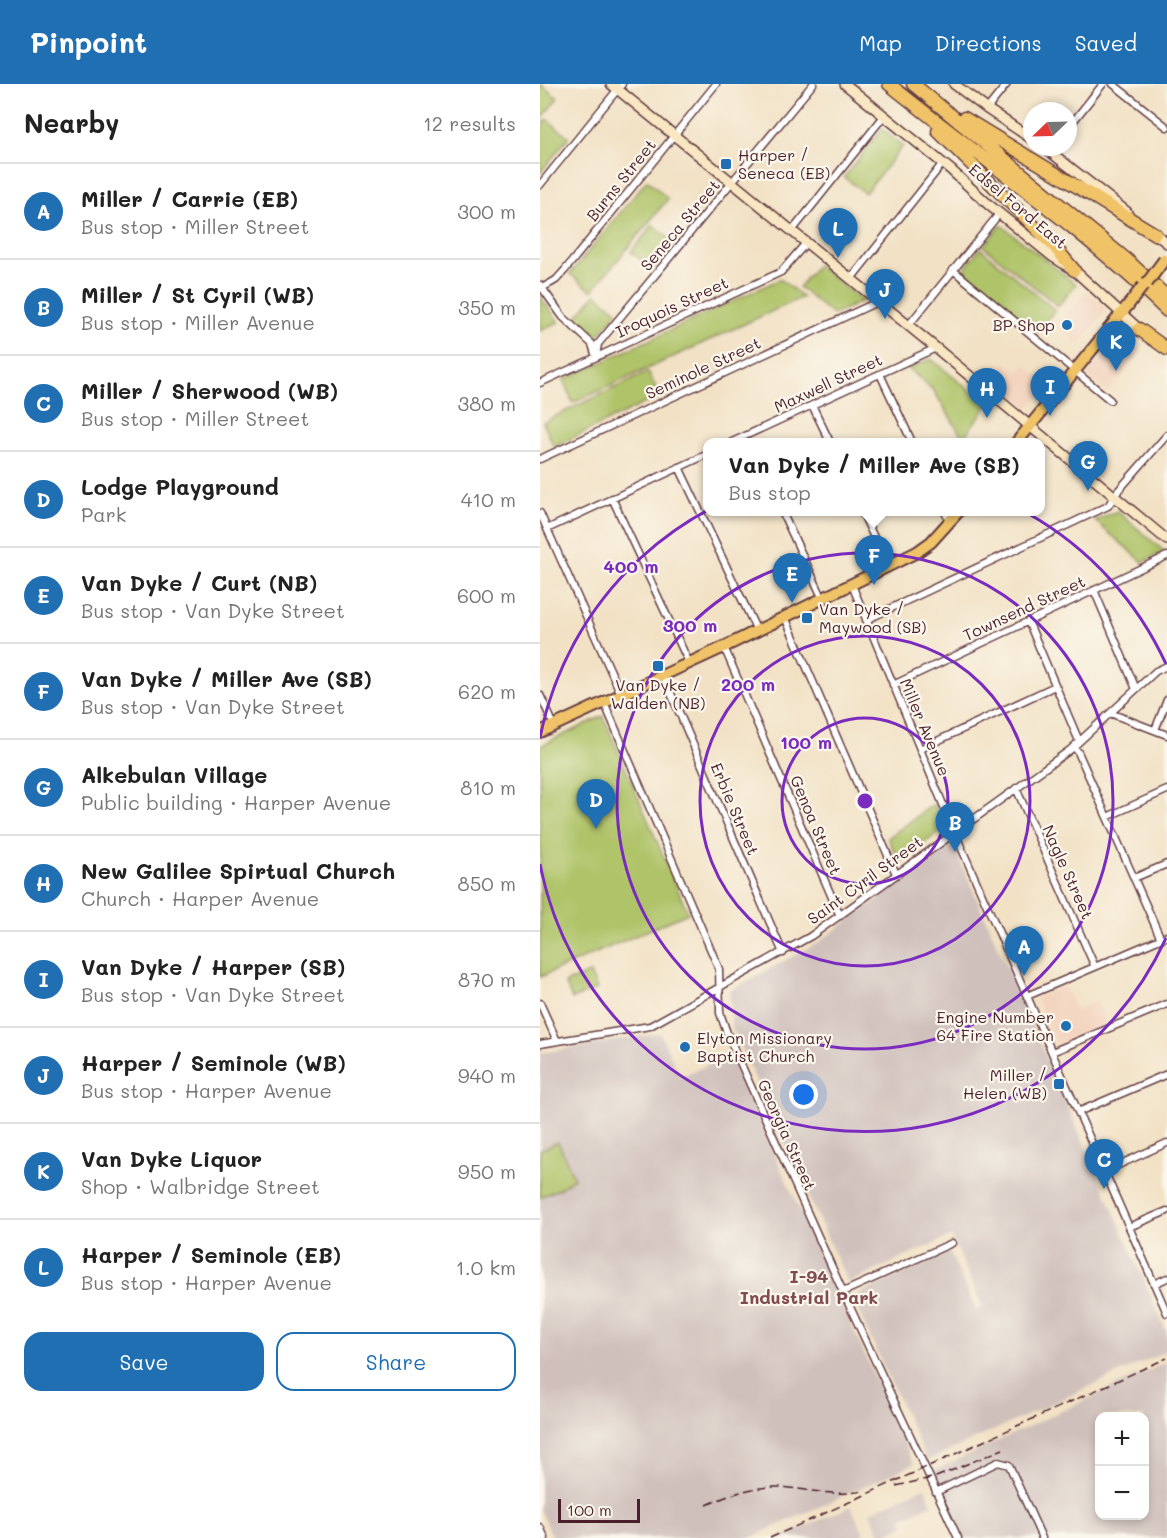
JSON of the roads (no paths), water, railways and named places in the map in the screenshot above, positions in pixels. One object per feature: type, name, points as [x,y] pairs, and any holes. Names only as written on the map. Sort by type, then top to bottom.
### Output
[{"type":"highway","points":[[913,84],[1127,260],[1167,297]]},
{"type":"highway","points":[[893,87],[1053,245],[1074,270]]},
{"type":"highway","points":[[893,87],[1081,235],[1167,311]]},
{"type":"highway","points":[[933,100],[1155,234]]},
{"type":"highway","points":[[1139,329],[1167,349]]},
{"type":"main road","points":[[1020,438],[1165,258]]},
{"type":"main road","points":[[540,732],[724,647],[888,567],[927,546],[947,516]]},
{"type":"street","name":"Burns Street","points":[[541,286],[555,280],[565,270],[716,84]]},
{"type":"street","name":"Seneca Street","points":[[596,357],[598,344],[813,84]]},
{"type":"street","name":"Edsel Ford East","points":[[845,84],[943,164],[999,214],[1126,309],[1139,329],[1167,357]]},
{"type":"street","points":[[954,84],[1023,133]]},
{"type":"street","points":[[987,109],[1007,84]]},
{"type":"street","points":[[1077,117],[1104,84]]},
{"type":"street","points":[[1113,84],[1167,127]]},
{"type":"street","points":[[540,185],[617,86],[1043,438]]},
{"type":"street","points":[[792,231],[884,116]]},
{"type":"street","points":[[1059,156],[1167,243]]},
{"type":"street","points":[[850,279],[943,164]]},
{"type":"street","points":[[908,326],[999,214]]},
{"type":"street","name":"Iroquois Street","points":[[540,383],[781,272],[806,243]]},
{"type":"street","points":[[953,270],[1110,400]]},
{"type":"street","points":[[541,286],[563,316],[592,344],[596,357]]},
{"type":"street","name":"Seminole Street","points":[[540,459],[877,302]]},
{"type":"street","name":"Maxwell Street","points":[[750,438],[812,405],[936,348]]},
{"type":"street","points":[[880,374],[910,438]]},
{"type":"street","points":[[812,405],[828,438]]},
{"type":"street","points":[[866,620],[1108,506],[1167,435]]},
{"type":"street","points":[[1045,440],[1167,540]]},
{"type":"street","points":[[547,529],[703,456]]},
{"type":"street","points":[[679,467],[756,631]]},
{"type":"street","points":[[612,498],[689,663]]},
{"type":"street","points":[[540,513],[621,694]]},
{"type":"street","points":[[784,516],[823,599]]},
{"type":"street","points":[[864,516],[888,567]]},
{"type":"street","name":"Townsend Street","points":[[893,685],[1167,556]]},
{"type":"street","name":"Miller Avenue","points":[[852,585],[954,831],[1167,1313]]},
{"type":"street","points":[[1094,590],[1136,689]]},
{"type":"street","points":[[785,617],[896,874]]},
{"type":"street","points":[[1028,621],[1079,741]]},
{"type":"street","name":"Genoa Street","points":[[724,647],[840,916]]},
{"type":"street","name":"Saint Cyril Street","points":[[540,1044],[650,1026],[783,953],[840,916],[954,831],[1074,747],[1156,671],[1167,666]]},
{"type":"street","name":"Erbie Street","points":[[663,675],[783,953]]},
{"type":"street","points":[[920,749],[1055,686]]},
{"type":"street","points":[[540,694],[554,726]]},
{"type":"street","points":[[1155,730],[1167,700]]},
{"type":"street","name":"Georgia Street","points":[[604,702],[719,969],[721,988],[719,999],[724,1026],[843,1292],[958,1538]]},
{"type":"street","points":[[1110,713],[1167,735]]},
{"type":"street","points":[[1027,996],[1164,938],[1074,747]]},
{"type":"street","name":"Nagle Street","points":[[1016,788],[1095,967]]},
{"type":"street","points":[[1107,817],[1167,790]]},
{"type":"street","points":[[1134,878],[1167,864]]},
{"type":"street","points":[[540,1003],[557,1041]]},
{"type":"street","points":[[1052,1052],[1167,1004]]},
{"type":"street","points":[[1078,1112],[1167,1074]]},
{"type":"street","points":[[1105,1171],[1167,1143]]},
{"type":"street","points":[[1129,1227],[1167,1210]]},
{"type":"street","points":[[843,1292],[952,1243]]},
{"type":"street","points":[[1154,1284],[1167,1278]]},
{"type":"street","points":[[936,1492],[998,1462],[1003,1462],[1009,1465],[1042,1538]]},
{"type":"street","points":[[540,1527],[545,1538]]},
{"type":"railway","points":[[770,1538],[1167,1358]]},
{"type":"railway","points":[[896,1486],[936,1477],[1003,1449]]},
{"type":"railway","points":[[707,1505],[733,1494],[760,1488],[779,1487],[831,1493],[863,1491]]},
{"type":"place","name":"Harper / Seneca (EB)","points":[[726,164]]},
{"type":"place","name":"Harper / Seminole (EB)","points":[[838,258]]},
{"type":"place","name":"Harper / Seminole (WB)","points":[[885,319]]},
{"type":"place","name":"BP Shop","points":[[1067,325]]},
{"type":"place","name":"Van Dyke Liquor","points":[[1116,371]]},
{"type":"place","name":"Van Dyke / Harper (SB)","points":[[1050,416]]},
{"type":"place","name":"New Galilee Spirtual Church","points":[[987,418]]},
{"type":"place","name":"Alkebulan Village","points":[[1088,491]]},
{"type":"place","name":"Van Dyke / Miller Ave (SB)","points":[[874,585]]},
{"type":"place","name":"Van Dyke / Curt (NB)","points":[[792,603]]},
{"type":"place","name":"Van Dyke / Maywood (SB)","points":[[807,618]]},
{"type":"place","name":"Van Dyke / Walden (NB)","points":[[658,666]]},
{"type":"place","name":"Lodge Playground","points":[[596,829]]},
{"type":"place","name":"Miller / St Cyril (WB)","points":[[955,852]]},
{"type":"place","name":"Miller / Carrie (EB)","points":[[1024,976]]},
{"type":"place","name":"Engine Number 64 Fire Station","points":[[1066,1026]]},
{"type":"place","name":"Elyton Missionary Baptist Church","points":[[685,1047]]},
{"type":"place","name":"Miller / Helen (WB)","points":[[1059,1084]]},
{"type":"place","name":"Miller / Sherwood (WB)","points":[[1104,1189]]},
{"type":"district","name":"I-94 Industrial Park","points":[[809,1287]]}]
